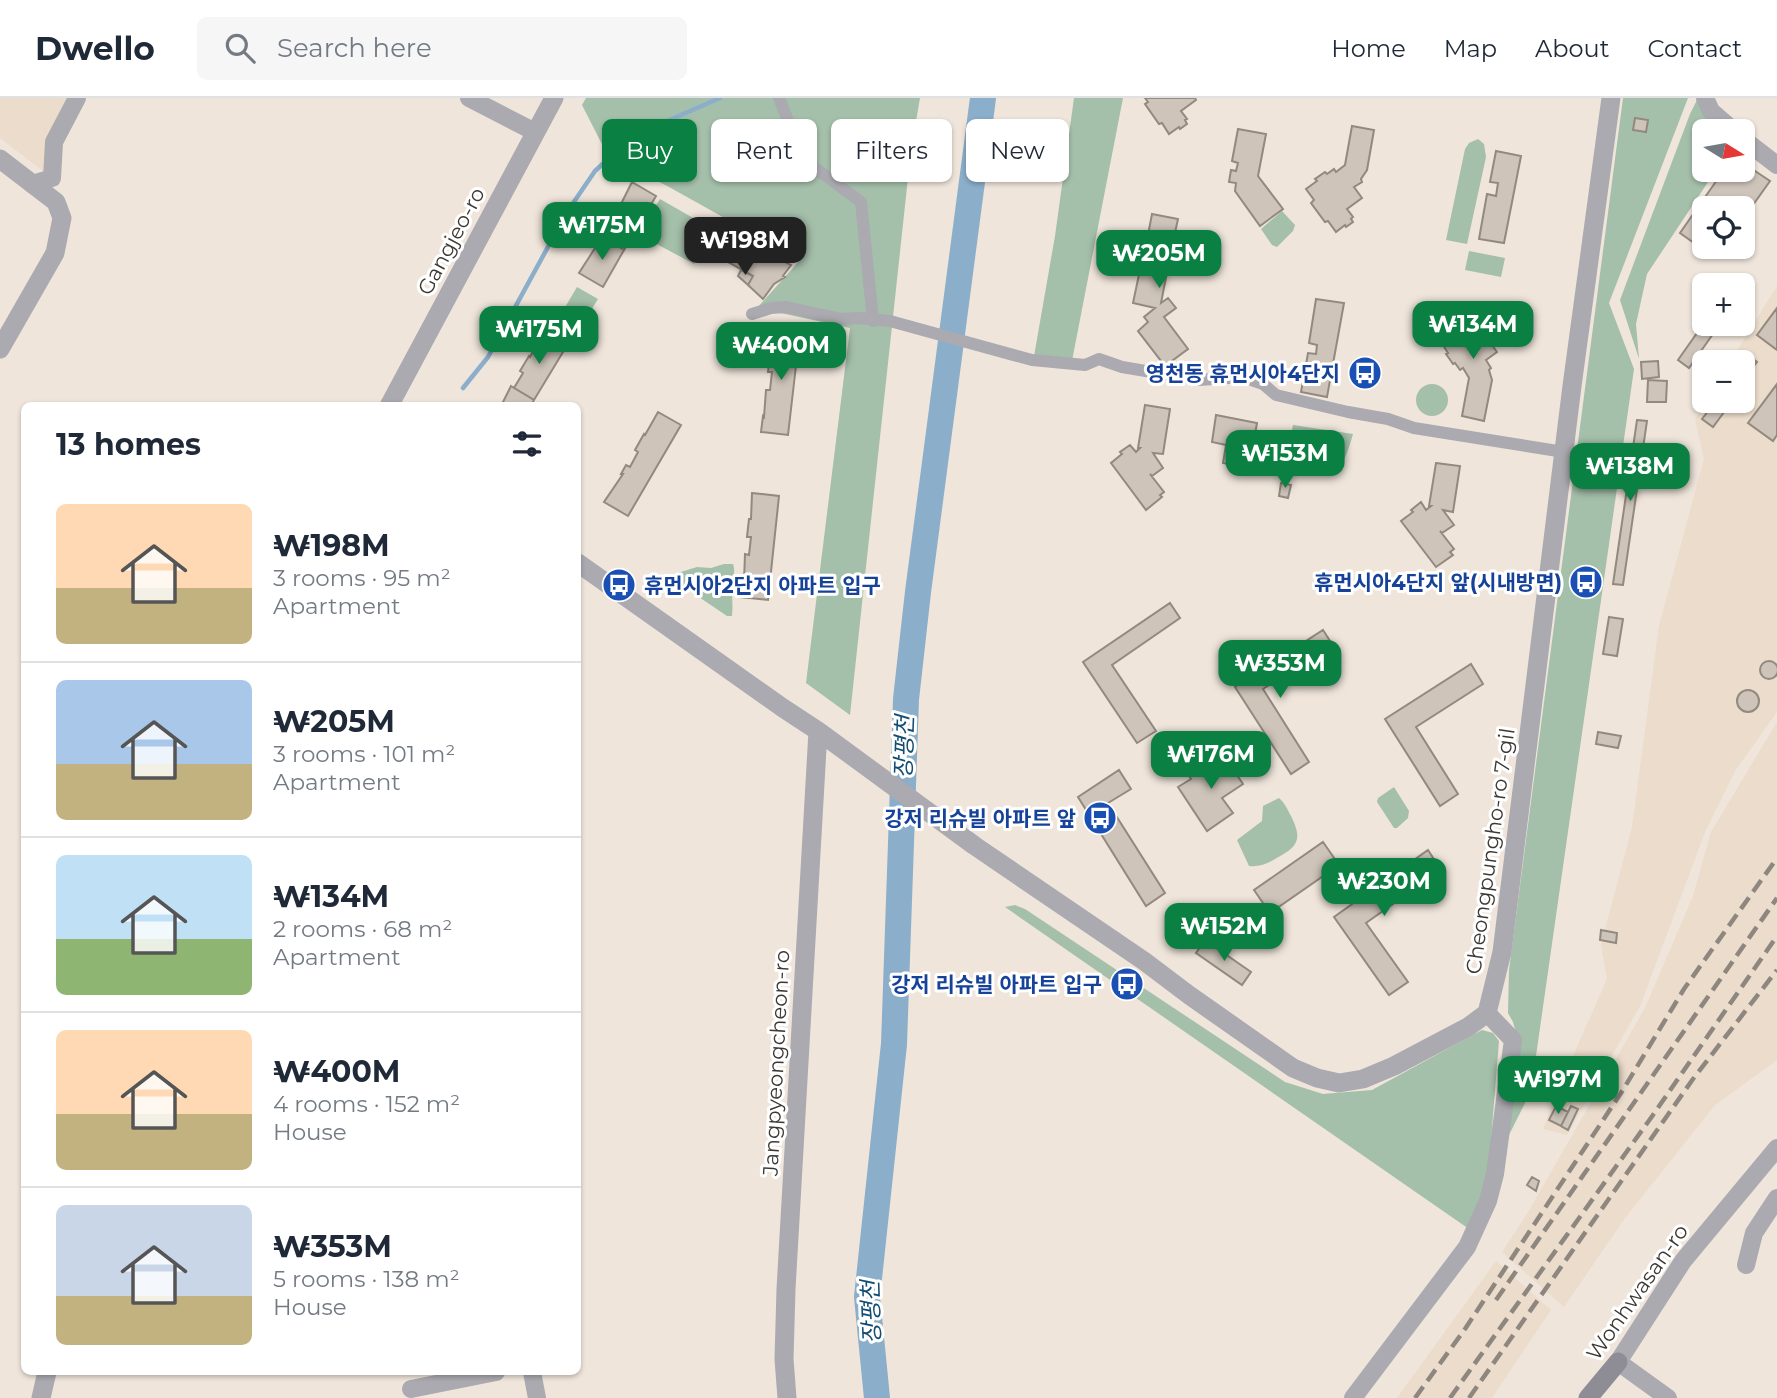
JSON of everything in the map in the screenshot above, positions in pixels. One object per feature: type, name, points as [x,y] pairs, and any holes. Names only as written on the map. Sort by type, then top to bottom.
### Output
[{"type":"main road","name":"Wonhwasan-ro","points":[[1588,1398],[1618,1362]]},
{"type":"street","points":[[32,184],[52,178],[54,142],[77,98]]},
{"type":"street","points":[[469,98],[535,132]]},
{"type":"street","name":"Gangjeo-ro","points":[[391,402],[554,98]]},
{"type":"street","points":[[779,98],[803,159],[861,202],[873,321]]},
{"type":"street","name":"Cheongpungho-ro 7-gil","points":[[1487,1013],[1502,952],[1611,98]]},
{"type":"street","points":[[1705,98],[1711,111],[1720,119]]},
{"type":"street","points":[[1755,148],[1777,165]]},
{"type":"street","points":[[0,159],[56,202],[62,218],[55,253],[0,349]]},
{"type":"street","points":[[752,314],[786,307],[841,319],[890,321],[1032,360],[1085,365],[1099,359],[1134,369],[1199,380],[1243,377],[1263,384],[1276,395],[1388,419],[1414,428],[1564,452]]},
{"type":"street","points":[[581,565],[818,731],[975,846],[1144,961],[1293,1068],[1339,1083],[1363,1079],[1394,1066],[1468,1027],[1487,1013],[1513,1040],[1495,1174],[1488,1201],[1467,1247],[1353,1398]]},
{"type":"street","name":"Jangpyeongcheon-ro","points":[[787,1398],[784,1359],[786,1289],[818,731]]},
{"type":"street","name":"Wonhwasan-ro","points":[[1618,1362],[1683,1261],[1777,1148]]},
{"type":"street","points":[[1746,1265],[1754,1233],[1777,1198]]},
{"type":"street","points":[[1618,1362],[1668,1398]]},
{"type":"street","points":[[41,1398],[46,1375]]},
{"type":"street","points":[[411,1389],[481,1375]]},
{"type":"street","points":[[531,1375],[537,1398]]},
{"type":"shaded area","points":[[0,98],[77,98],[52,178],[0,138]]},
{"type":"shaded area","points":[[1777,286],[1777,712],[1735,771],[1705,832],[1640,1006],[1567,1135],[1543,1129],[1607,979],[1601,945],[1632,827],[1659,626],[1704,459],[1695,419],[1699,413],[1755,413],[1755,350],[1737,350],[1746,336],[1755,336],[1755,322]]},
{"type":"shaded area","points":[[1777,722],[1777,1060],[1715,1105],[1625,1218],[1564,1307],[1502,1252],[1527,1214],[1645,1008],[1693,896],[1711,832]]},
{"type":"shaded area","points":[[1496,1261],[1551,1310],[1492,1398],[1397,1398]]},
{"type":"green space","points":[[586,98],[920,98],[916,119],[831,119],[831,182],[908,182],[850,715],[806,683],[850,328],[757,308],[800,260],[659,182],[697,182],[697,119],[602,119],[602,144],[582,105]]},
{"type":"green space","points":[[1074,98],[1123,98],[1071,366],[1033,362],[1062,182],[1069,182],[1069,134]]},
{"type":"green space","points":[[1623,98],[1688,98],[1609,303],[1634,369],[1531,1091],[1507,1139],[1516,1033],[1508,1013],[1509,970]]},
{"type":"green space","points":[[1698,98],[1713,119],[1692,119],[1692,182],[1708,182],[1699,196],[1692,196],[1692,206],[1647,274],[1636,324],[1639,359],[1620,300]]},
{"type":"green space","points":[[1478,139],[1484,144],[1486,157],[1467,244],[1446,240],[1465,149],[1469,143]]},
{"type":"green space","points":[[660,199],[709,227],[710,234],[694,264],[638,234]]},
{"type":"green space","points":[[1282,211],[1295,225],[1293,231],[1277,247],[1272,245],[1261,229]]},
{"type":"green space","points":[[1469,251],[1505,258],[1501,277],[1465,270]]},
{"type":"green space","points":[[577,287],[598,299],[574,338],[554,326]]},
{"type":"green space","points":[[1432,384],[1443,389],[1448,400],[1443,411],[1432,416],[1421,411],[1416,400],[1421,389]]},
{"type":"green space","points":[[1293,425],[1353,434],[1344,459],[1334,471],[1293,469],[1286,458]]},
{"type":"green space","points":[[733,564],[734,567],[732,616],[727,616],[668,576],[697,567],[711,568]]},
{"type":"green space","points":[[1394,787],[1409,811],[1408,818],[1397,828],[1394,828],[1377,802],[1378,798]]},
{"type":"green space","points":[[1279,798],[1295,824],[1296,842],[1289,851],[1269,862],[1260,866],[1249,866],[1237,840],[1262,821],[1263,806]]},
{"type":"green space","points":[[1015,905],[1025,909],[1285,1082],[1323,1094],[1372,1090],[1482,1030],[1493,1033],[1499,1041],[1487,1190],[1469,1229],[1005,907]]},
{"type":"building","points":[[1145,98],[1196,100],[1181,111],[1187,124],[1169,134],[1145,104],[1148,102]]},
{"type":"building","points":[[1635,118],[1648,120],[1646,132],[1633,130]]},
{"type":"building","points":[[1352,126],[1374,130],[1367,170],[1362,182],[1354,187],[1362,198],[1347,209],[1353,222],[1336,232],[1311,203],[1314,200],[1306,189],[1325,172],[1327,174],[1334,169],[1336,172],[1345,165]]},
{"type":"building","points":[[1238,129],[1266,134],[1258,176],[1283,209],[1260,226],[1235,191],[1236,183],[1229,182],[1231,170],[1236,171],[1238,163],[1232,161]]},
{"type":"building","points":[[1496,151],[1521,156],[1504,243],[1479,239],[1487,194],[1496,196],[1498,183],[1490,182]]},
{"type":"building","points":[[1755,171],[1770,181],[1755,202],[1755,196],[1706,196],[1716,182],[1755,182]]},
{"type":"building","points":[[632,182],[656,196],[624,250],[604,238],[613,223],[610,221]]},
{"type":"building","points":[[1152,214],[1178,219],[1169,260],[1184,263],[1182,270],[1168,267],[1161,303],[1168,298],[1176,308],[1164,317],[1188,349],[1165,366],[1138,331],[1148,322],[1144,317],[1155,308],[1133,303],[1142,260],[1157,263],[1158,259],[1144,256]]},
{"type":"building","points":[[1692,216],[1692,242],[1680,233]]},
{"type":"building","points":[[734,235],[791,265],[783,276],[785,277],[774,284],[763,299],[748,285],[753,276],[721,258]]},
{"type":"building","points":[[601,236],[624,250],[603,287],[579,273]]},
{"type":"building","points":[[741,270],[753,276],[748,285],[738,276]]},
{"type":"building","points":[[1316,299],[1344,303],[1327,397],[1301,392],[1308,353],[1316,354],[1317,345],[1309,343]]},
{"type":"building","points":[[1777,308],[1777,350],[1757,335]]},
{"type":"building","points":[[1483,312],[1496,327],[1486,337],[1497,352],[1486,360],[1491,368],[1489,370],[1492,380],[1484,421],[1462,416],[1469,378],[1463,368],[1460,370],[1453,364],[1441,342],[1452,334],[1450,331],[1469,317],[1472,319]]},
{"type":"building","points":[[773,328],[800,331],[788,435],[761,432],[766,390],[770,390],[772,372],[768,372]]},
{"type":"building","points":[[542,333],[566,347],[534,400],[514,388],[523,373],[520,371]]},
{"type":"building","points":[[1695,336],[1712,336],[1702,350],[1692,350],[1692,364],[1689,368],[1678,360]]},
{"type":"building","points":[[1658,361],[1659,377],[1642,379],[1641,362]]},
{"type":"building","points":[[1648,380],[1667,381],[1666,402],[1647,402]]},
{"type":"building","points":[[1777,384],[1777,435],[1773,441],[1748,423]]},
{"type":"building","points":[[511,386],[534,400],[533,402],[503,402]]},
{"type":"building","points":[[1145,405],[1170,409],[1163,454],[1153,453],[1163,468],[1152,476],[1150,474],[1164,492],[1160,495],[1162,497],[1146,510],[1111,463],[1130,445],[1136,452],[1140,448]]},
{"type":"building","points":[[658,412],[681,425],[628,516],[604,502],[626,465],[630,467],[638,452],[635,450]]},
{"type":"building","points":[[1707,413],[1723,413],[1713,427],[1702,419]]},
{"type":"building","points":[[1216,415],[1257,423],[1249,468],[1223,463],[1226,445],[1212,442]]},
{"type":"building","points":[[1637,420],[1647,421],[1623,585],[1613,584]]},
{"type":"building","points":[[1436,463],[1460,466],[1453,512],[1443,510],[1454,525],[1442,533],[1440,531],[1454,549],[1450,552],[1453,555],[1436,567],[1401,521],[1421,502],[1426,510],[1431,506]]},
{"type":"building","points":[[1281,483],[1291,485],[1288,498],[1279,496]]},
{"type":"building","points":[[752,493],[779,496],[768,600],[740,597],[742,581],[744,582],[745,554],[749,555],[751,537],[747,537]]},
{"type":"building","points":[[1170,603],[1180,618],[1112,665],[1156,731],[1137,743],[1083,662]]},
{"type":"building","points":[[1609,617],[1623,619],[1617,656],[1603,654]]},
{"type":"building","points":[[1323,630],[1332,644],[1263,689],[1309,762],[1291,774],[1235,687]]},
{"type":"building","points":[[1765,661],[1773,661],[1778,670],[1776,677],[1765,679],[1760,674],[1760,666]]},
{"type":"building","points":[[1471,664],[1483,684],[1416,727],[1458,794],[1440,806],[1385,719]]},
{"type":"building","points":[[1748,690],[1756,693],[1759,701],[1756,709],[1748,712],[1740,709],[1737,701],[1740,693]]},
{"type":"building","points":[[1598,732],[1621,736],[1618,748],[1596,744]]},
{"type":"building","points":[[1222,753],[1243,784],[1222,798],[1233,813],[1207,831],[1178,787]]},
{"type":"building","points":[[1119,770],[1131,789],[1108,803],[1165,893],[1146,906],[1078,797]]},
{"type":"building","points":[[1323,842],[1339,865],[1270,913],[1254,890]]},
{"type":"building","points":[[1428,850],[1441,870],[1366,923],[1408,982],[1389,995],[1334,917]]},
{"type":"building","points":[[1601,930],[1617,933],[1616,943],[1600,940]]},
{"type":"building","points":[[1205,940],[1251,972],[1242,985],[1196,953]]},
{"type":"building","points":[[1556,1106],[1568,1112],[1561,1126],[1549,1120]]},
{"type":"building","points":[[1571,1106],[1578,1109],[1568,1130],[1561,1126]]},
{"type":"building","points":[[1532,1177],[1539,1181],[1536,1191],[1527,1185]]},
{"type":"waterway","points":[[463,388],[488,357],[567,212],[595,171],[633,136],[720,98]]},
{"type":"waterway","name":"장평천","points":[[877,1398],[867,1297],[894,1044],[906,699],[983,98]]},
{"type":"railway","points":[[1415,1398],[1465,1329],[1621,1093],[1684,989],[1777,858]]},
{"type":"railway","points":[[1496,1300],[1777,898]]},
{"type":"railway","points":[[1450,1398],[1653,1115],[1777,936]]},
{"type":"railway","points":[[1469,1398],[1693,1079],[1777,970]]},
{"type":"place","name":"영천동 휴먼시아4단지","points":[[1365,373]]},
{"type":"place","name":"휴먼시아4단지 앞(시내방면)","points":[[1586,582]]},
{"type":"place","name":"휴먼시아2단지 아파트 입구","points":[[619,585]]},
{"type":"place","name":"강저 리슈빌 아파트 앞","points":[[1100,818]]},
{"type":"place","name":"강저 리슈빌 아파트 입구","points":[[1127,984]]}]
